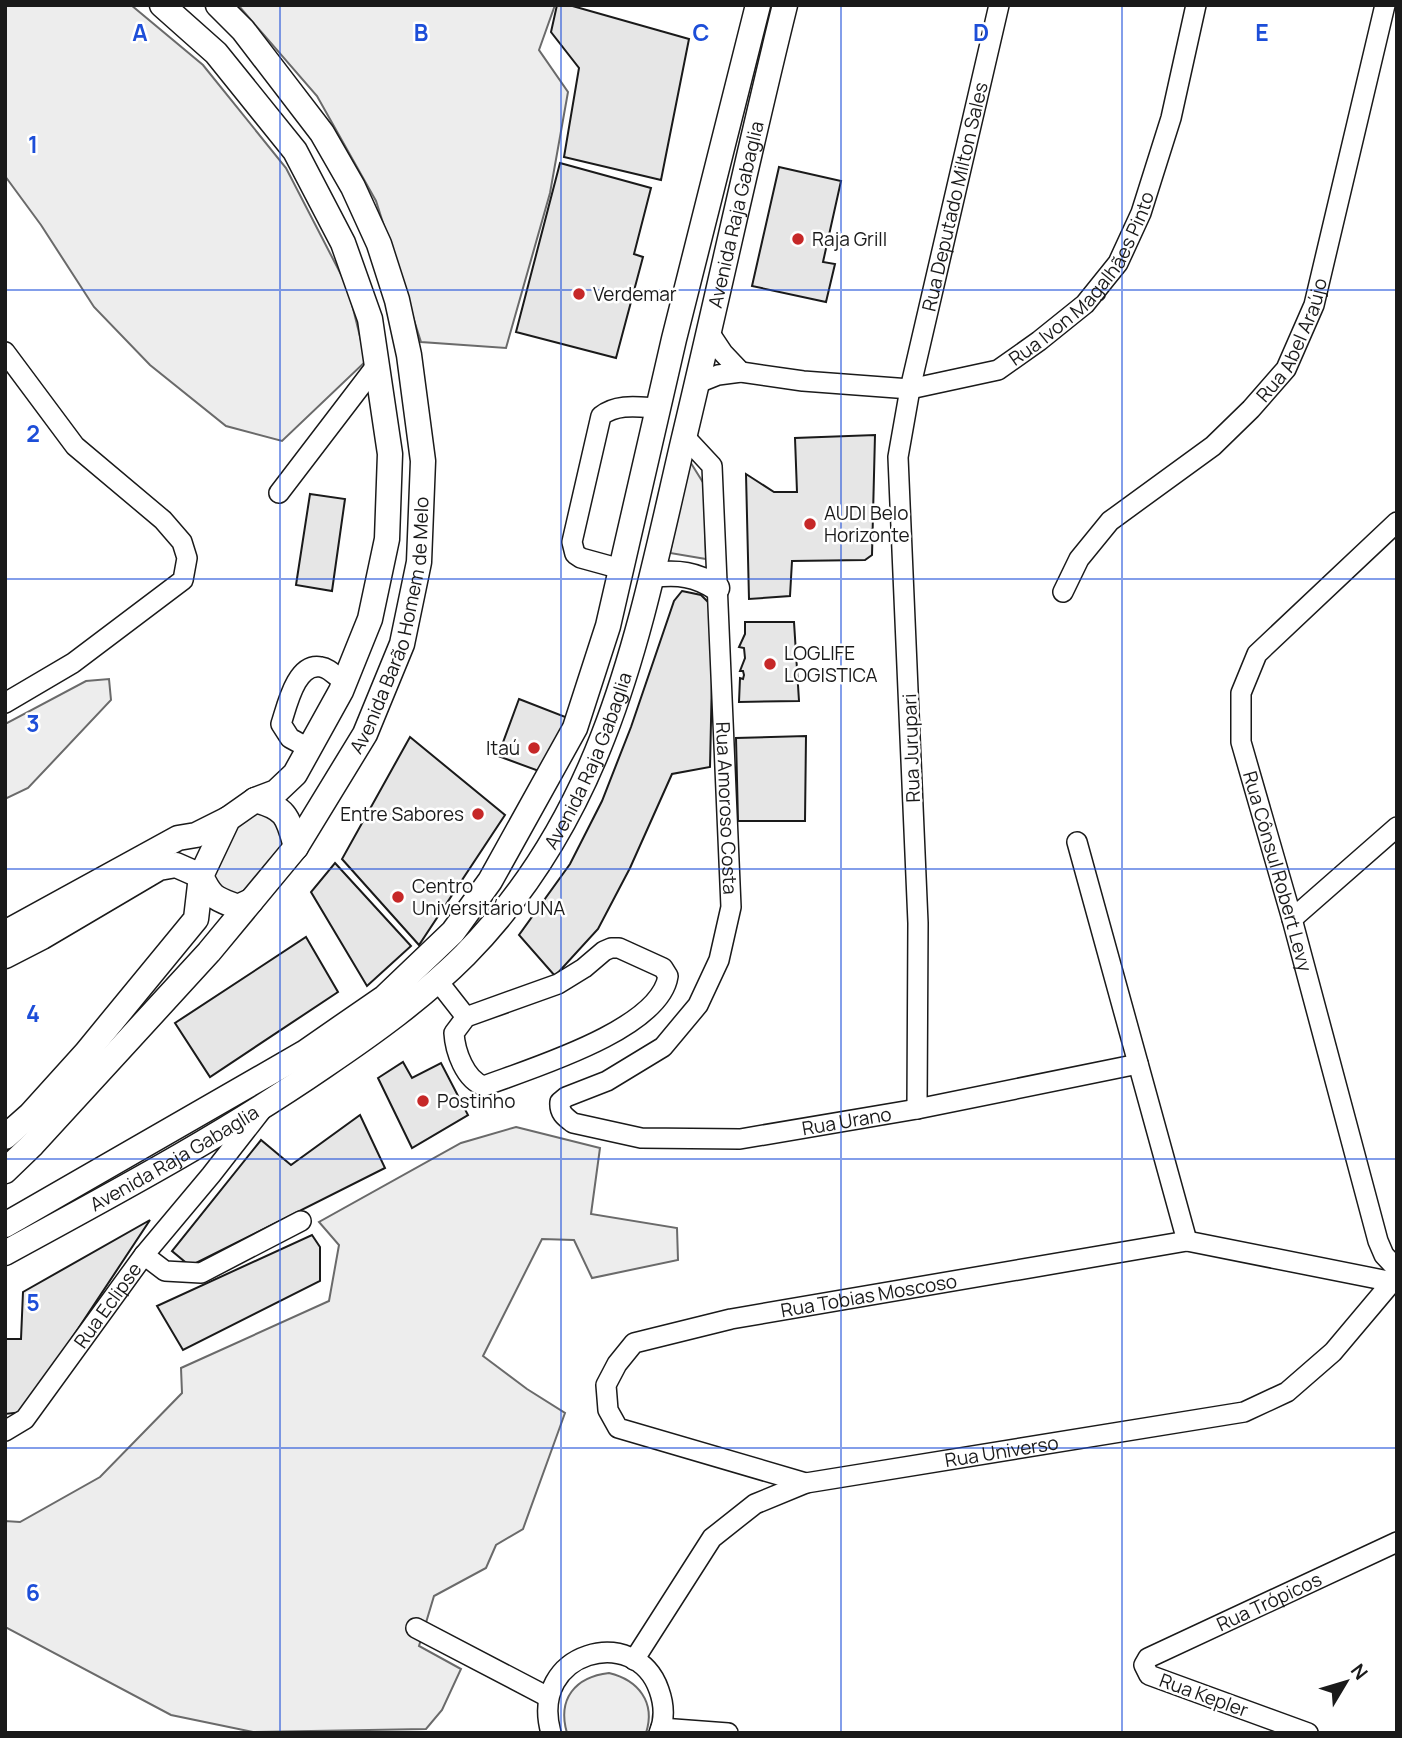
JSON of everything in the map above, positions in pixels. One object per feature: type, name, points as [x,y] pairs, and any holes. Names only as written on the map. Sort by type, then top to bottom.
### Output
[{"type":"main road","name":"Avenida Barão Homem de Melo","points":[[5,1137],[30,1115],[86,1053],[196,919],[201,876],[228,819],[255,800],[276,792],[295,774],[345,682],[370,619],[387,539],[390,454],[370,318],[349,258],[295,151],[216,53],[162,5]]},
{"type":"main road","name":"Avenida Barão Homem de Melo","points":[[5,1171],[200,962],[296,847],[365,734],[402,644],[419,562],[423,461],[409,355],[397,300],[379,244],[354,187],[322,133],[243,30],[218,5]]},
{"type":"main road","name":"Avenida Raja Gabaglia","points":[[5,1225],[304,1054],[385,997],[453,932],[490,881],[575,728],[608,626],[658,408],[758,5]]},
{"type":"main road","name":"Avenida Raja Gabaglia","points":[[5,1253],[52,1237],[263,1107],[396,1015],[466,954],[513,900],[559,831],[584,786],[605,736],[638,634],[785,5]]},
{"type":"main road","points":[[653,575],[667,573],[699,577],[717,588]]},
{"type":"main road","points":[[255,800],[273,804],[284,812],[296,847]]},
{"type":"main road","points":[[5,956],[40,927],[178,838],[196,835],[228,819]]},
{"type":"main road","points":[[5,933],[40,927],[159,868],[176,865],[201,876],[209,894],[220,900],[238,907],[251,901]]},
{"type":"street","name":"Rua Deputado Milton Sales","points":[[910,389],[999,5]]},
{"type":"street","name":"Rua Ivon Magalhães Pinto","points":[[698,383],[718,375],[741,372],[803,381],[910,389],[998,370],[1039,341],[1085,304],[1118,262],[1141,214],[1171,118],[1196,5]]},
{"type":"street","name":"Rua Abel Araújo","points":[[1063,592],[1079,559],[1110,521],[1213,446],[1251,409],[1286,369],[1314,305],[1385,5]]},
{"type":"street","points":[[709,332],[723,353],[741,372]]},
{"type":"street","points":[[5,352],[75,446],[163,520],[181,542],[187,558],[183,580],[73,663],[5,703]]},
{"type":"street","points":[[279,493],[376,366]]},
{"type":"street","name":"Rua Jurupari","points":[[910,389],[898,457],[918,923],[917,1109]]},
{"type":"street","points":[[621,569],[581,558],[575,554],[572,542],[601,416],[613,409],[658,408]]},
{"type":"street","name":"Rua Amoroso Costa","points":[[560,1109],[560,1102],[566,1097],[607,1081],[663,1047],[698,1004],[719,960],[731,907],[712,466],[685,437]]},
{"type":"street","name":"Rua Cônsul Robert Levy","points":[[1395,1276],[1378,1241],[1292,919],[1241,742],[1241,693],[1257,653],[1397,522]]},
{"type":"street","points":[[310,749],[290,738],[281,724],[293,687],[306,670],[317,667],[324,667],[345,682]]},
{"type":"street","points":[[1292,919],[1397,827]]},
{"type":"street","points":[[1077,842],[1186,1241]]},
{"type":"street","points":[[611,948],[619,948],[663,968],[668,976],[659,996],[622,1029],[603,1040],[484,1086],[475,1084],[469,1076],[455,1041],[454,1033],[466,1017],[558,984],[611,948]]},
{"type":"street","points":[[437,980],[466,1017]]},
{"type":"street","name":"Rua Urano","points":[[560,1109],[573,1123],[641,1138],[740,1139],[917,1109],[1138,1064]]},
{"type":"street","name":"Rua Eclipse","points":[[5,1431],[25,1419],[144,1255],[263,1107]]},
{"type":"street","points":[[191,1150],[204,1155],[209,1162],[211,1175]]},
{"type":"street","points":[[144,1255],[165,1271],[201,1273],[301,1221]]},
{"type":"street","name":"Rua Tobias Moscoso","points":[[806,1483],[618,1429],[608,1410],[606,1385],[617,1364],[634,1343],[732,1319],[1186,1241],[1395,1276]]},
{"type":"street","name":"Rua Universo","points":[[634,1660],[712,1538],[755,1504],[806,1483],[1244,1412],[1287,1392],[1333,1352],[1395,1276]]},
{"type":"street","name":"Rua Trópicos","points":[[1144,1665],[1148,1658],[1397,1542]]},
{"type":"street","points":[[416,1628],[548,1697]]},
{"type":"street","points":[[551,1733],[546,1717],[548,1697],[554,1681],[566,1667],[581,1657],[599,1653],[617,1654],[634,1660],[647,1671],[657,1685],[663,1701],[660,1731],[728,1733]]},
{"type":"street","name":"Rua Kepler","points":[[1144,1665],[1149,1675],[1308,1733]]},
{"type":"shaded area","points":[[5,5],[131,5],[203,65],[286,168],[348,288],[366,361],[282,441],[226,426],[150,365],[94,307],[41,225],[5,176]]},
{"type":"shaded area","points":[[238,5],[555,5],[539,50],[568,92],[550,193],[506,348],[421,342],[376,201],[317,96]]},
{"type":"shaded area","points":[[689,460],[704,484],[706,559],[670,553]]},
{"type":"shaded area","points":[[109,679],[111,700],[28,788],[5,799],[5,724],[86,681]]},
{"type":"shaded area","points":[[252,812],[278,816],[283,849],[244,892],[234,897],[216,890],[213,870],[239,823]]},
{"type":"shaded area","points":[[516,1127],[600,1148],[591,1214],[677,1228],[678,1260],[592,1278],[574,1240],[542,1239],[483,1356],[565,1413],[523,1529],[496,1545],[486,1568],[434,1596],[419,1646],[461,1669],[442,1710],[426,1729],[253,1732],[171,1715],[5,1627],[5,1521],[20,1522],[100,1477],[182,1393],[181,1368],[329,1301],[339,1245],[319,1222],[461,1143]]},
{"type":"shaded area","points":[[609,1673],[628,1681],[642,1694],[649,1712],[646,1733],[567,1733],[565,1710],[572,1692],[587,1679]]},
{"type":"building","points":[[557,5],[569,5],[689,39],[661,180],[564,157],[579,68],[551,32]]},
{"type":"building","name":"Verdemar","points":[[560,163],[651,188],[634,254],[643,257],[616,358],[516,332]]},
{"type":"building","points":[[779,167],[841,181],[823,262],[835,264],[826,302],[752,286]]},
{"type":"building","name":"AUDI Belo Horizonte","points":[[875,435],[872,555],[865,560],[792,561],[790,596],[749,599],[746,474],[774,492],[797,492],[795,438]]},
{"type":"building","points":[[310,494],[345,499],[332,591],[296,585]]},
{"type":"building","points":[[682,591],[701,595],[709,603],[713,630],[710,767],[672,774],[630,868],[598,929],[555,976],[519,935],[570,864],[602,801],[631,727],[674,601]]},
{"type":"building","name":"LOGLIFE LOGISTICA","points":[[745,622],[794,622],[799,701],[739,702],[740,678],[743,679],[744,675],[743,671],[740,671],[745,658],[744,648],[739,647],[745,634]]},
{"type":"building","points":[[519,699],[568,718],[547,774],[498,756]]},
{"type":"building","points":[[806,736],[805,821],[738,821],[736,738]]},
{"type":"building","points":[[410,737],[505,815],[419,945],[342,859]]},
{"type":"building","points":[[335,863],[411,946],[367,986],[311,892]]},
{"type":"building","points":[[306,937],[338,992],[210,1077],[175,1023]]},
{"type":"building","points":[[403,1062],[412,1078],[441,1063],[468,1115],[412,1148],[378,1078]]},
{"type":"building","points":[[360,1115],[385,1168],[190,1266],[172,1251],[261,1140],[291,1165]]},
{"type":"building","points":[[150,1220],[23,1412],[5,1414],[5,1339],[21,1339],[23,1292]]},
{"type":"building","points":[[312,1235],[320,1247],[320,1281],[183,1350],[157,1306]]},
{"type":"place","name":"Raja Grill","points":[[798,239]]},
{"type":"place","name":"Verdemar","points":[[579,294]]},
{"type":"place","name":"AUDI Belo Horizonte","points":[[810,524]]},
{"type":"place","name":"LOGLIFE LOGISTICA","points":[[770,664]]},
{"type":"place","name":"Itaú","points":[[534,748]]},
{"type":"place","name":"Entre Sabores","points":[[478,814]]},
{"type":"place","name":"Centro Universitário UNA","points":[[398,897]]},
{"type":"place","name":"Postinho","points":[[423,1101]]}]
